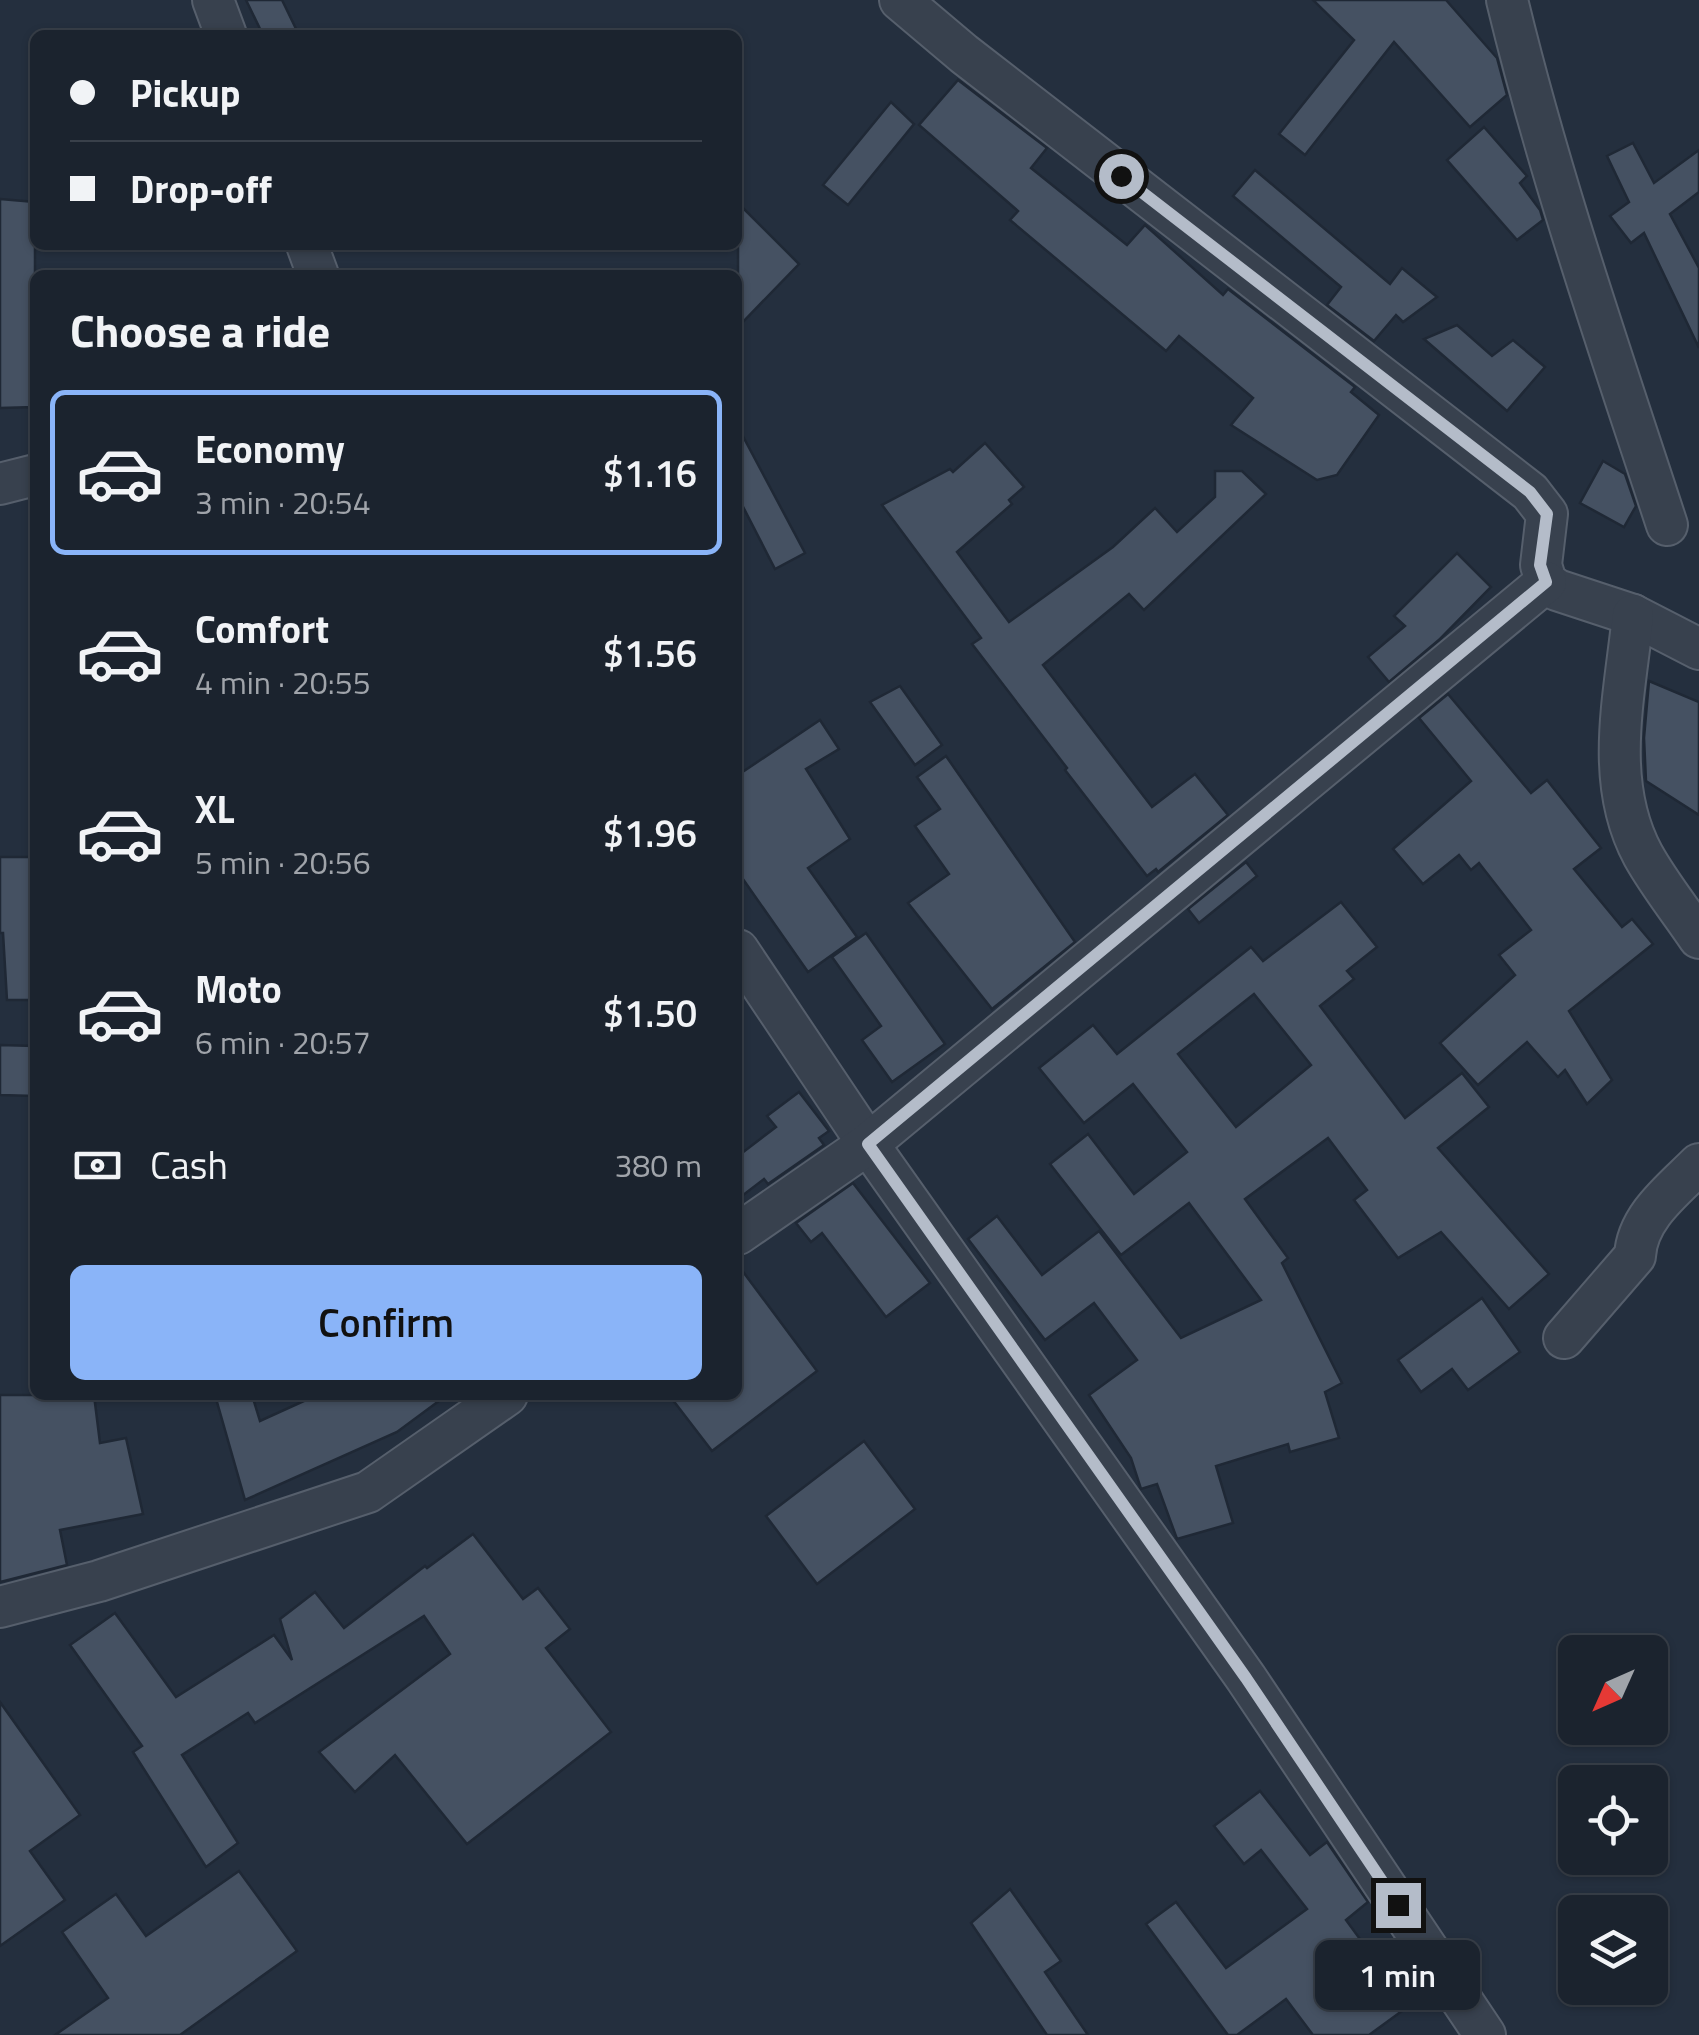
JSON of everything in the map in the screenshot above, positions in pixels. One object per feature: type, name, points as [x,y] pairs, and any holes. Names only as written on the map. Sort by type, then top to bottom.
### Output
[{"type":"street","points":[[213,0],[224,30]]},
{"type":"street","points":[[900,0],[964,54],[1530,492],[1547,514],[1540,565],[1546,582],[1557,590],[1633,615],[1699,650]]},
{"type":"street","points":[[1507,0],[1561,203],[1667,525]]},
{"type":"street","points":[[0,484],[30,476]]},
{"type":"street","points":[[742,1231],[868,1144],[1546,582]]},
{"type":"street","points":[[1633,615],[1618,756],[1624,809],[1643,855],[1699,938]]},
{"type":"street","points":[[742,956],[868,1144],[1246,1678],[1485,2035]]},
{"type":"street","points":[[1564,1338],[1634,1256],[1635,1244],[1648,1216],[1699,1164]]},
{"type":"street","points":[[0,1608],[99,1580],[368,1492],[500,1400]]},
{"type":"building","points":[[246,0],[282,0],[297,30],[261,30]]},
{"type":"building","points":[[1313,0],[1446,0],[1497,58],[1507,95],[1470,127],[1394,42],[1305,155],[1279,134],[1354,40]]},
{"type":"building","points":[[958,80],[1047,148],[1031,168],[1127,245],[1145,225],[1223,295],[1228,289],[1355,387],[1351,392],[1379,415],[1337,475],[1317,480],[1231,425],[1253,398],[1179,336],[1166,351],[1010,220],[1018,211],[919,125]]},
{"type":"building","points":[[891,102],[914,124],[848,205],[823,185]]},
{"type":"building","points":[[1484,127],[1527,176],[1520,183],[1543,220],[1517,240],[1447,160]]},
{"type":"building","points":[[1633,143],[1654,183],[1699,150],[1699,192],[1670,214],[1699,268],[1699,348],[1644,233],[1631,243],[1610,216],[1629,202],[1607,156]]},
{"type":"building","points":[[1255,170],[1390,284],[1402,268],[1437,297],[1403,322],[1396,315],[1374,341],[1327,305],[1341,287],[1233,196]]},
{"type":"building","points":[[0,199],[30,202],[30,250],[35,250],[35,270],[30,270],[30,407],[0,408]]},
{"type":"building","points":[[742,207],[799,264],[742,323],[742,270],[738,270]]},
{"type":"building","points":[[1457,325],[1492,356],[1513,340],[1545,367],[1507,411],[1424,339]]},
{"type":"building","points":[[742,435],[805,553],[775,569],[742,505]]},
{"type":"building","points":[[985,443],[1024,487],[1009,500],[1012,504],[957,552],[1009,622],[1113,547],[1155,508],[1177,532],[1215,497],[1215,471],[1242,471],[1266,494],[1144,610],[1129,594],[1043,665],[1152,807],[1195,774],[1228,815],[1158,872],[1156,869],[1147,876],[1065,770],[972,644],[981,638],[882,505],[950,469],[953,472]]},
{"type":"building","points":[[1603,461],[1625,474],[1636,506],[1624,527],[1580,503]]},
{"type":"building","points":[[1457,553],[1491,587],[1440,639],[1389,682],[1368,657],[1405,626],[1394,616]]},
{"type":"building","points":[[1649,681],[1699,702],[1699,815],[1646,781],[1644,738]]},
{"type":"building","points":[[900,686],[942,745],[915,765],[870,702]]},
{"type":"building","points":[[1448,694],[1531,793],[1547,780],[1601,848],[1574,869],[1622,927],[1632,919],[1653,944],[1569,1011],[1612,1080],[1587,1104],[1565,1070],[1558,1077],[1527,1042],[1478,1085],[1440,1043],[1515,975],[1499,955],[1531,930],[1479,863],[1471,870],[1459,855],[1423,884],[1393,849],[1471,781],[1419,718]]},
{"type":"building","points":[[820,720],[839,749],[806,769],[850,839],[808,868],[857,937],[808,972],[742,878],[742,772]]},
{"type":"building","points":[[946,756],[1075,942],[992,1009],[908,903],[949,874],[915,826],[940,809],[917,777]]},
{"type":"building","points":[[0,857],[30,857],[30,1000],[7,1000],[0,933]]},
{"type":"building","points":[[1246,862],[1257,876],[1199,923],[1188,909]]},
{"type":"building","points":[[1341,902],[1377,947],[1347,971],[1354,979],[1320,1006],[1405,1118],[1462,1073],[1489,1107],[1438,1148],[1549,1274],[1509,1309],[1441,1232],[1398,1258],[1354,1200],[1367,1190],[1328,1138],[1245,1199],[1288,1258],[1282,1263],[1342,1383],[1325,1392],[1339,1438],[1290,1452],[1288,1444],[1216,1466],[1233,1523],[1177,1539],[1157,1484],[1141,1489],[1131,1458],[1089,1395],[1137,1360],[1094,1303],[1045,1340],[968,1239],[997,1216],[1042,1275],[1099,1231],[1181,1338],[1261,1300],[1189,1203],[1121,1255],[1050,1164],[1088,1134],[1134,1194],[1187,1152],[1133,1084],[1084,1123],[1039,1068],[1093,1025],[1117,1054],[1251,947],[1263,961]],"holes":[[[1254,994],[1311,1065],[1236,1127],[1178,1054]]]},
{"type":"building","points":[[866,933],[945,1044],[892,1082],[862,1040],[881,1026],[832,957]]},
{"type":"building","points":[[0,1045],[30,1046],[30,1096],[0,1095]]},
{"type":"building","points":[[799,1092],[829,1131],[819,1138],[824,1145],[768,1184],[764,1179],[742,1196],[742,1153],[776,1127],[767,1116]]},
{"type":"building","points":[[853,1183],[930,1283],[886,1317],[822,1233],[811,1242],[796,1223]]},
{"type":"building","points":[[742,1270],[817,1371],[712,1451],[673,1400],[742,1400]]},
{"type":"building","points":[[1482,1298],[1520,1352],[1468,1390],[1452,1369],[1421,1392],[1398,1360]]},
{"type":"building","points":[[0,1395],[30,1395],[30,1400],[95,1400],[100,1443],[126,1438],[143,1514],[60,1530],[67,1565],[0,1582]]},
{"type":"building","points":[[216,1400],[254,1400],[260,1421],[306,1400],[440,1400],[397,1432],[245,1500]]},
{"type":"building","points":[[864,1441],[915,1509],[817,1584],[766,1516]]},
{"type":"building","points":[[473,1534],[523,1599],[538,1588],[570,1629],[546,1648],[611,1732],[467,1844],[395,1755],[355,1792],[319,1752],[450,1654],[424,1616],[255,1723],[248,1713],[182,1755],[238,1843],[206,1867],[133,1752],[142,1746],[70,1645],[115,1613],[176,1697],[274,1635],[292,1660],[280,1619],[315,1592],[344,1628]]},
{"type":"building","points":[[0,1702],[80,1815],[30,1851],[65,1900],[0,1946]]},
{"type":"building","points":[[1260,1791],[1310,1855],[1327,1842],[1368,1902],[1346,1920],[1387,1976],[1407,1961],[1428,1992],[1369,2035],[1313,2035],[1286,1999],[1237,2035],[1228,2035],[1146,1924],[1176,1902],[1226,1968],[1307,1909],[1261,1850],[1244,1864],[1214,1826]]},
{"type":"building","points":[[239,1871],[297,1951],[180,2035],[55,2035],[108,1998],[62,1932],[116,1894],[146,1936]]},
{"type":"building","points":[[1010,1889],[1061,1961],[1045,1972],[1088,2035],[1047,2035],[971,1923]]},
{"type":"route","points":[[1121,176],[1530,492],[1547,514],[1540,565],[1546,582],[868,1144],[1246,1678],[1398,1905]]}]
